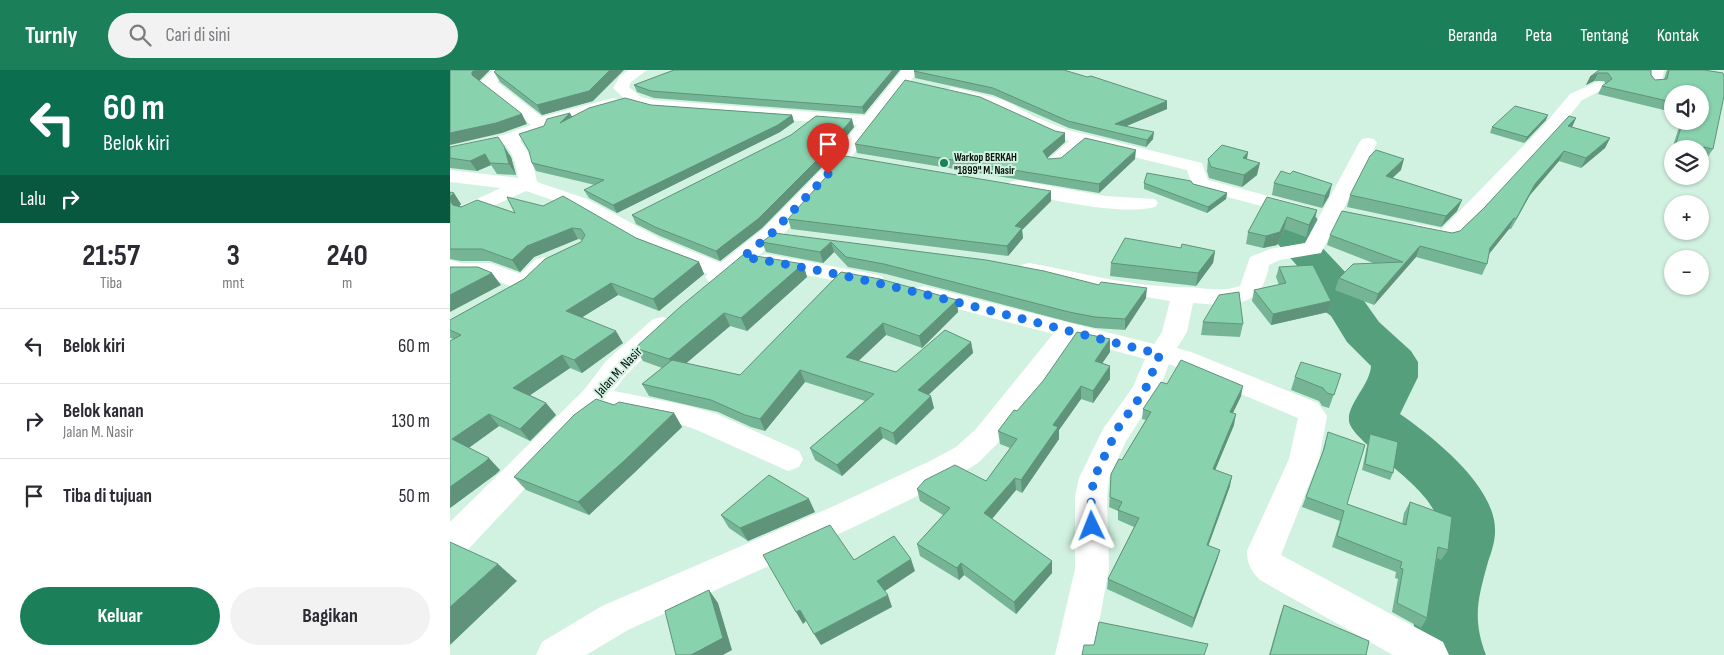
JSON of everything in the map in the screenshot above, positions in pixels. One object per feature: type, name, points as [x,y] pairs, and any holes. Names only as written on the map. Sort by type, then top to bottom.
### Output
[{"type":"street","points":[[450,152],[508,139],[542,126],[503,95],[496,86],[486,83],[502,70]]},
{"type":"street","points":[[640,70],[626,78],[622,83],[626,93],[654,105],[868,121]]},
{"type":"street","points":[[538,123],[626,93],[654,79]]},
{"type":"street","points":[[696,295],[771,234],[828,174],[850,158],[868,121],[910,79]]},
{"type":"street","points":[[1399,226],[1447,236],[1550,129],[1576,97],[1599,86]]},
{"type":"street","points":[[937,88],[988,100],[1047,128],[1082,139],[1195,167],[1200,184],[1331,215],[1351,216]]},
{"type":"street","points":[[988,100],[1007,88]]},
{"type":"street","points":[[796,132],[813,118]]},
{"type":"street","points":[[508,139],[516,144],[526,169],[525,185]]},
{"type":"street","points":[[1054,162],[1082,139]]},
{"type":"street","points":[[1006,265],[1106,284],[1183,294],[1239,296],[1249,290],[1254,281],[1258,262],[1268,255],[1304,250],[1331,215],[1368,143]]},
{"type":"street","points":[[450,176],[525,185],[626,219],[652,243],[723,272]]},
{"type":"street","points":[[995,182],[1105,202],[1148,203]]},
{"type":"street","points":[[468,210],[525,185]]},
{"type":"street","points":[[771,234],[799,237]]},
{"type":"street","points":[[498,298],[522,284],[543,264],[563,254]]},
{"type":"street","points":[[743,257],[824,270],[900,287],[1069,332],[1170,356],[1295,403],[1308,410],[1313,416],[1304,459],[1264,551],[1264,561],[1272,569],[1430,655]]},
{"type":"street","points":[[450,267],[460,270],[490,270],[522,284]]},
{"type":"street","points":[[1074,655],[1092,569],[1091,497],[1094,478],[1120,425],[1170,356],[1183,294]]},
{"type":"street","name":"Jalan M. Nasir","points":[[450,545],[594,397],[616,368],[676,312]]},
{"type":"street","points":[[556,655],[576,640],[615,618],[845,516],[943,469],[967,455],[986,437],[1069,332]]},
{"type":"street","points":[[594,397],[679,413],[707,422],[788,460]]},
{"type":"building","points":[[450,70],[475,70],[472,72],[472,75],[522,114],[496,123],[450,133]]},
{"type":"building","points":[[496,70],[610,70],[589,91],[537,105],[494,72]]},
{"type":"building","points":[[674,70],[893,70],[862,107],[651,91],[634,85]]},
{"type":"building","points":[[915,70],[1064,70],[1087,77],[1091,76],[1167,101],[1115,124],[1154,132],[1147,140],[1068,121],[993,88]]},
{"type":"building","points":[[1599,70],[1651,70],[1651,75],[1655,80],[1667,79],[1669,70],[1704,70],[1723,73],[1724,96],[1713,149],[1709,148],[1709,140],[1677,140],[1680,130],[1709,130],[1709,85],[1664,85],[1664,100],[1602,86],[1612,79],[1608,73],[1598,73],[1590,77]]},
{"type":"building","points":[[905,80],[980,97],[1055,131],[1065,133],[1043,151],[1048,159],[1061,158],[1085,138],[1136,150],[1099,184],[855,144]]},
{"type":"building","points":[[625,98],[651,105],[792,115],[778,125],[613,205],[584,190],[604,180],[532,163],[529,151],[519,134],[544,126],[547,119],[570,113],[560,123],[589,108]]},
{"type":"building","points":[[1515,106],[1548,115],[1527,137],[1492,127]]},
{"type":"building","points":[[816,116],[852,119],[817,160],[758,219],[716,251],[655,227],[632,215],[791,135]]},
{"type":"building","points":[[1569,116],[1576,118],[1568,126],[1610,138],[1586,158],[1564,151],[1535,184],[1516,219],[1514,218],[1490,248],[1487,264],[1420,246],[1378,294],[1339,278],[1353,264],[1403,262],[1330,235],[1342,211],[1452,233],[1460,231],[1484,208]]},
{"type":"building","points":[[498,137],[504,146],[509,164],[490,163],[485,154],[470,161],[450,158],[450,147]]},
{"type":"building","points":[[1222,145],[1248,152],[1243,158],[1260,163],[1244,175],[1211,167],[1208,159]]},
{"type":"building","points":[[1376,150],[1404,159],[1386,176],[1462,200],[1446,216],[1350,195],[1370,156]]},
{"type":"building","points":[[845,156],[1051,191],[1015,226],[1022,228],[1007,246],[788,219]]},
{"type":"building","points":[[1281,171],[1290,174],[1293,171],[1332,184],[1325,196],[1274,183]]},
{"type":"building","points":[[1147,173],[1191,181],[1193,184],[1227,193],[1208,207],[1144,183]]},
{"type":"building","points":[[563,196],[636,238],[699,262],[653,299],[611,283],[566,311],[616,331],[574,360],[562,355],[513,388],[546,403],[520,429],[489,414],[452,439],[489,458],[450,487],[450,341],[461,335],[450,330],[450,320],[524,279],[545,259],[581,242],[585,235],[581,229],[572,228],[527,246],[512,260],[482,249],[450,249],[450,201],[453,205],[461,207],[477,200],[515,213],[507,197],[543,206]]},
{"type":"building","points":[[1267,197],[1317,210],[1309,225],[1287,217],[1280,232],[1266,236],[1248,232]]},
{"type":"building","points":[[774,233],[986,260],[1044,271],[1099,285],[1101,282],[1147,288],[1125,319],[1095,317],[884,264],[846,257],[831,242],[820,252],[762,242]]},
{"type":"building","points":[[1125,238],[1181,248],[1182,244],[1215,251],[1198,273],[1111,263]]},
{"type":"building","points":[[744,254],[803,264],[741,318],[724,313],[669,359],[635,348],[680,307]]},
{"type":"building","points":[[1313,265],[1331,301],[1273,314],[1254,290],[1286,283],[1279,267]]},
{"type":"building","points":[[450,267],[478,267],[492,273],[450,295]]},
{"type":"building","points":[[841,272],[880,279],[957,300],[919,336],[883,323],[846,357],[896,372],[945,330],[971,342],[918,390],[931,396],[893,433],[880,427],[837,465],[810,448],[874,394],[800,370],[760,419],[745,415],[711,400],[642,384],[672,360],[740,375]]},
{"type":"building","points":[[1239,292],[1243,324],[1203,322],[1219,295]]},
{"type":"building","points":[[1077,332],[1110,339],[1095,361],[1110,366],[1093,391],[1081,386],[1053,425],[1058,427],[1021,480],[1015,478],[984,513],[1052,561],[1014,602],[961,563],[957,568],[917,544],[950,508],[917,489],[925,480],[955,465],[986,481],[1017,439],[998,431],[1014,410],[1017,411],[1043,381]]},
{"type":"building","points":[[1181,360],[1243,386],[1230,412],[1236,414],[1213,469],[1232,476],[1207,545],[1220,550],[1194,618],[1108,579],[1139,518],[1118,510],[1122,502],[1110,497],[1111,474],[1119,459],[1122,460],[1151,412],[1143,409],[1161,382],[1167,384]]},
{"type":"building","points":[[1301,362],[1341,374],[1334,395],[1327,393],[1323,388],[1295,377]]},
{"type":"building","points":[[596,399],[614,405],[619,402],[674,413],[578,502],[514,477],[574,415]]},
{"type":"building","points":[[1328,432],[1365,445],[1347,504],[1406,525],[1410,502],[1452,517],[1448,550],[1438,547],[1427,618],[1397,603],[1403,569],[1400,568],[1402,562],[1337,536],[1344,511],[1306,497],[1324,449]]},
{"type":"building","points":[[1370,434],[1398,442],[1393,473],[1365,464]]},
{"type":"building","points":[[769,475],[809,499],[740,528],[721,515]]},
{"type":"building","points":[[830,525],[854,560],[894,536],[911,559],[877,581],[888,595],[814,634],[800,610],[796,612],[763,555]]},
{"type":"building","points":[[450,542],[498,564],[450,607]]},
{"type":"building","points":[[709,590],[723,638],[691,655],[676,655],[665,611]]},
{"type":"building","points":[[1284,605],[1369,641],[1366,655],[1270,655]]},
{"type":"building","points":[[1099,622],[1208,644],[1204,655],[1082,655],[1084,645],[1094,645]]},
{"type":"waterway","points":[[1303,225],[1296,243],[1329,276],[1323,290],[1347,307],[1363,332],[1395,362],[1394,377],[1375,411],[1374,422],[1401,442],[1433,471],[1458,503],[1465,518],[1466,533],[1445,607],[1444,622],[1453,655]]},
{"type":"place","name":"Warkop BERKAH \"1899\" M. Nasir","points":[[944,163]]},
{"type":"route","points":[[828,174],[771,234],[754,250],[743,257],[824,270],[886,283],[1160,354],[1145,390],[1118,428],[1094,478],[1091,497],[1092,526]]}]
